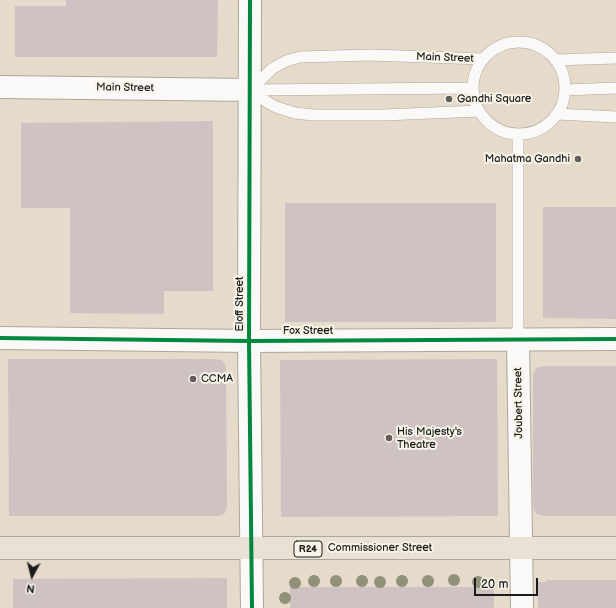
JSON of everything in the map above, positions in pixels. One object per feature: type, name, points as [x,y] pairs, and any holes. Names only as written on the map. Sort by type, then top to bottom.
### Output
[{"type":"main road","name":"Commissioner Street","points":[[0,548],[616,548]]},
{"type":"street","name":"Eloff Street","points":[[250,0],[249,341],[252,608]]},
{"type":"street","name":"Main Street","points":[[0,87],[250,90]]},
{"type":"street","name":"Fox Street","points":[[0,338],[249,341],[518,338],[616,339]]},
{"type":"street","name":"Joubert Street","points":[[518,338],[522,608]]},
{"type":"lane","points":[[517,43],[531,44],[544,50],[554,60],[564,79],[565,90],[557,114],[546,125],[533,132],[518,134],[502,131],[489,124],[478,111],[472,88],[474,77],[483,59],[499,47],[517,43]]},
{"type":"lane","name":"Main Street","points":[[250,90],[273,68],[286,61],[300,58],[371,55],[483,59]]},
{"type":"lane","points":[[554,60],[616,58]]},
{"type":"lane","points":[[250,90],[472,88]]},
{"type":"lane","points":[[565,90],[616,88]]},
{"type":"lane","points":[[250,90],[276,107],[295,113],[313,115],[383,115],[478,111]]},
{"type":"lane","points":[[557,114],[616,116]]},
{"type":"lane","name":"Joubert Street","points":[[518,134],[518,338]]},
{"type":"building","points":[[66,0],[218,0],[217,57],[15,57],[15,6],[66,6]]},
{"type":"building","points":[[213,121],[213,291],[164,291],[164,314],[70,313],[70,208],[21,208],[21,123]]},
{"type":"building","points":[[285,203],[496,203],[496,322],[285,322]]},
{"type":"building","points":[[543,207],[616,207],[616,319],[543,318]]},
{"type":"building","points":[[8,359],[222,360],[226,367],[227,507],[225,513],[219,516],[9,516]]},
{"type":"building","name":"His Majesty's Theatre","points":[[497,359],[498,516],[281,517],[280,360]]},
{"type":"building","points":[[544,366],[616,366],[616,516],[544,516],[536,514],[533,506],[533,375],[536,368]]},
{"type":"building","points":[[227,578],[227,608],[13,608],[13,579]]},
{"type":"building","points":[[546,580],[616,580],[616,608],[538,608],[538,582],[546,582]]},
{"type":"building","points":[[290,587],[494,587],[494,608],[290,608]]},
{"type":"cycle path","points":[[250,0],[249,341],[252,608]]},
{"type":"cycle path","points":[[0,338],[249,341],[616,339]]},
{"type":"place","name":"Gandhi Square","points":[[449,99]]},
{"type":"place","name":"Mahatma Gandhi","points":[[578,159]]},
{"type":"place","name":"CCMA","points":[[193,379]]},
{"type":"place","name":"His Majesty's Theatre","points":[[389,438]]}]
